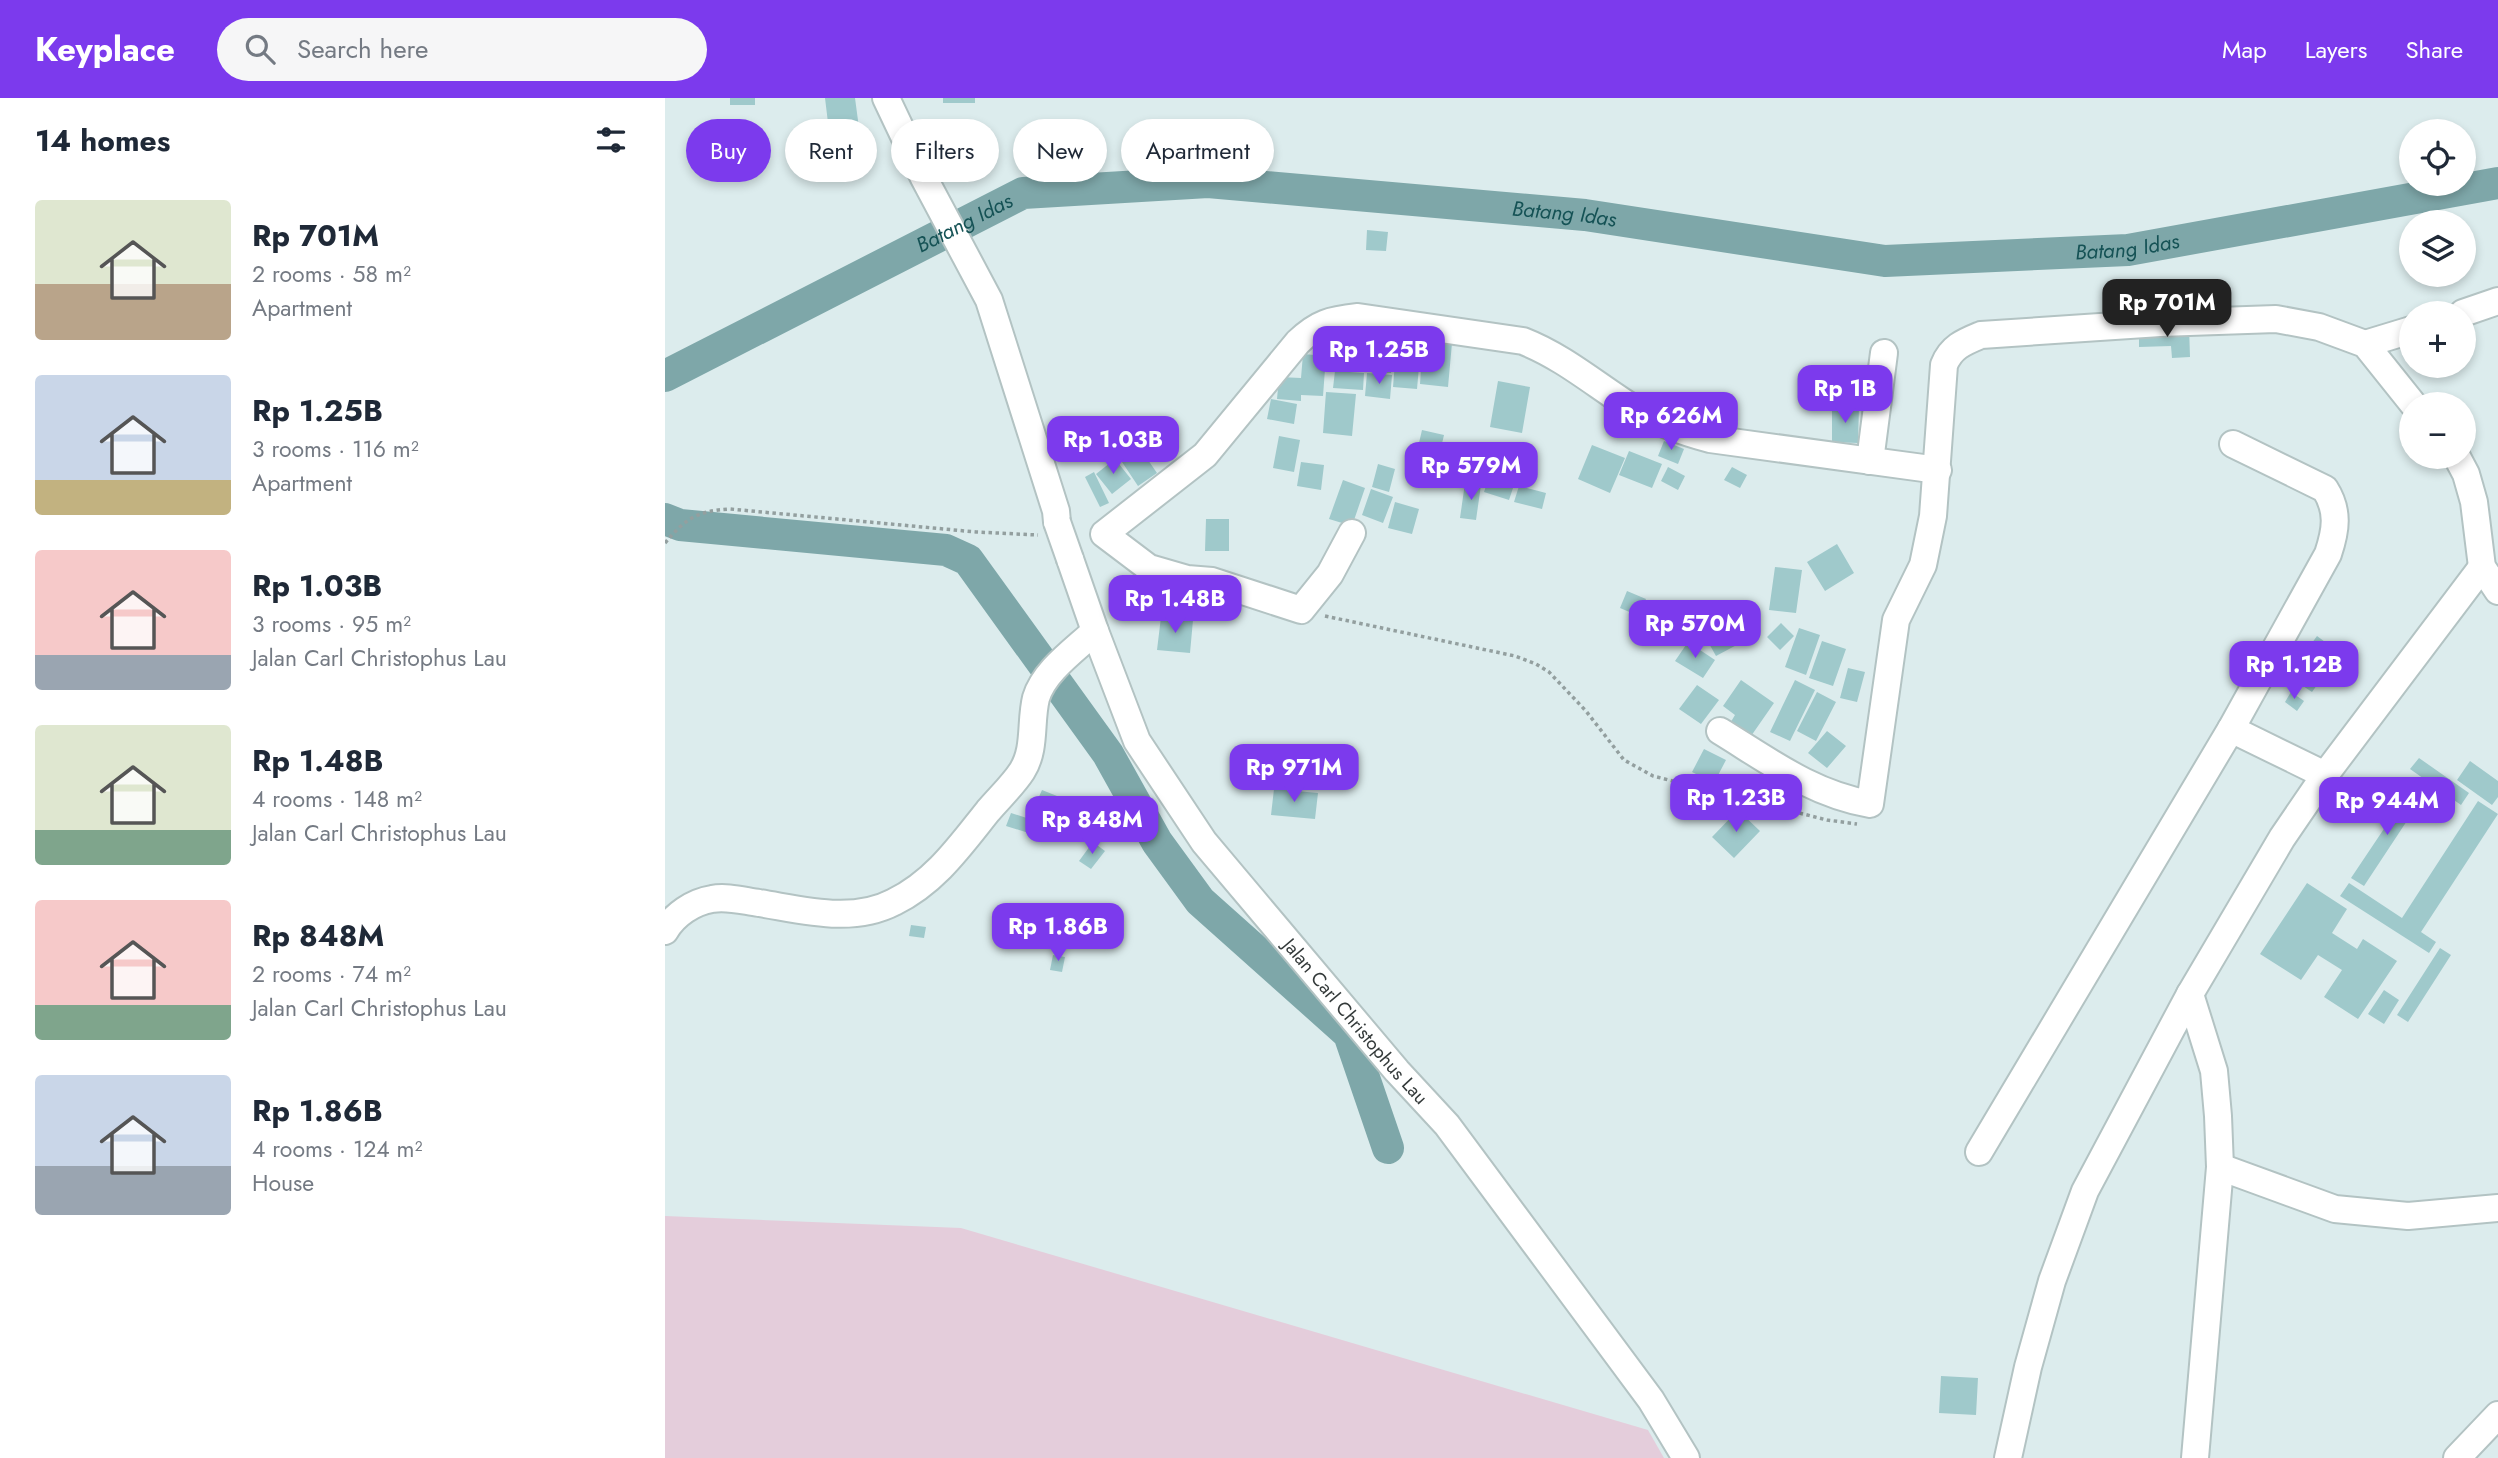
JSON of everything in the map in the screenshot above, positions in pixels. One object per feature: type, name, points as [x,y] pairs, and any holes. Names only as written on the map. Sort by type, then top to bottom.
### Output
[{"type":"street","points":[[886,98],[989,300],[1056,511],[1049,529]]},
{"type":"street","points":[[2476,309],[2498,301]]},
{"type":"street","points":[[1352,533],[1330,574],[1301,610],[1212,581],[1187,579],[1149,568],[1104,534],[1205,455],[1298,342],[1312,329],[1331,320],[1358,317],[1523,341],[1565,361],[1661,423],[1710,439],[1938,470]]},
{"type":"street","points":[[1720,731],[1812,787],[1830,795],[1870,804],[1896,620],[1923,565],[1933,516],[1944,365],[1955,346],[1981,335],[2160,323],[2276,319],[2319,327],[2365,344],[2403,392]]},
{"type":"street","points":[[2365,344],[2399,334]]},
{"type":"street","points":[[1870,461],[1884,353]]},
{"type":"street","points":[[1979,1152],[2231,729],[2328,554],[2336,517],[2332,500],[2325,489],[2234,444]]},
{"type":"street","points":[[2463,469],[2474,502],[2482,567],[2498,591]]},
{"type":"street","name":"Jalan Carl Christophus Lau","points":[[1049,529],[1070,559],[1137,741],[1204,842],[1397,1071],[1447,1125],[1651,1400],[1686,1458]]},
{"type":"street","points":[[2008,1458],[2028,1367],[2052,1281],[2085,1191],[2190,994],[2282,838],[2325,775],[2482,567]]},
{"type":"street","points":[[665,931],[686,909],[711,899],[737,900],[820,913],[852,914],[884,907],[915,892],[938,872],[1023,770],[1031,748],[1036,698],[1049,676],[1095,631]]},
{"type":"street","points":[[2231,729],[2325,775]]},
{"type":"street","points":[[2190,994],[2214,1071],[2220,1167],[2195,1458]]},
{"type":"street","points":[[2220,1167],[2335,1209],[2408,1216],[2498,1208]]},
{"type":"street","points":[[2457,1458],[2498,1415]]},
{"type":"path","points":[[665,543],[680,525],[693,516],[730,509],[976,532],[1049,529]]},
{"type":"path","points":[[1301,610],[1515,656],[1536,664],[1549,672],[1586,711],[1624,760],[1653,776],[1847,825],[1864,822],[1870,804]]},
{"type":"shaded area","points":[[665,1216],[961,1228],[1648,1430],[1664,1458],[665,1458]]},
{"type":"building","points":[[730,98],[755,98],[755,105],[730,105]]},
{"type":"building","points":[[825,98],[855,98],[858,119],[828,119]]},
{"type":"building","points":[[943,98],[975,98],[975,103],[943,103]]},
{"type":"building","points":[[1367,230],[1388,232],[1386,251],[1366,250]]},
{"type":"building","points":[[2189,326],[2190,357],[2172,358],[2171,346],[2139,347],[2139,328]]},
{"type":"building","points":[[1410,332],[1422,333],[1417,389],[1393,387],[1397,337],[1410,338]]},
{"type":"building","points":[[1346,335],[1366,336],[1363,371],[1343,369]]},
{"type":"building","points":[[1370,337],[1394,339],[1391,373],[1367,371]]},
{"type":"building","points":[[1423,340],[1452,343],[1448,387],[1420,384]]},
{"type":"building","points":[[1303,354],[1326,356],[1323,396],[1301,395],[1301,401],[1277,399],[1279,377],[1301,378]]},
{"type":"building","points":[[1335,371],[1364,373],[1363,390],[1333,388]]},
{"type":"building","points":[[1367,373],[1392,375],[1390,399],[1365,396]]},
{"type":"building","points":[[1498,381],[1530,387],[1522,433],[1490,427]]},
{"type":"building","points":[[1326,392],[1356,394],[1352,436],[1323,433]]},
{"type":"building","points":[[1271,399],[1297,404],[1294,424],[1267,419]]},
{"type":"building","points":[[1832,407],[1859,407],[1858,443],[1832,442]]},
{"type":"building","points":[[1422,430],[1444,435],[1437,465],[1415,460]]},
{"type":"building","points":[[1279,436],[1300,440],[1294,472],[1273,468]]},
{"type":"building","points":[[1664,441],[1684,449],[1678,464],[1658,456]]},
{"type":"building","points":[[1137,444],[1157,473],[1138,486],[1118,456]]},
{"type":"building","points":[[1592,445],[1625,458],[1610,493],[1578,479]]},
{"type":"building","points":[[1629,451],[1662,464],[1652,488],[1619,475]]},
{"type":"building","points":[[1115,459],[1131,479],[1112,494],[1096,474]]},
{"type":"building","points":[[1301,462],[1324,465],[1321,490],[1297,486]]},
{"type":"building","points":[[1440,462],[1458,470],[1452,486],[1433,479]]},
{"type":"building","points":[[1378,464],[1395,469],[1389,492],[1372,487]]},
{"type":"building","points":[[1668,467],[1685,476],[1678,490],[1661,481]]},
{"type":"building","points":[[1732,467],[1747,475],[1740,488],[1724,480]]},
{"type":"building","points":[[1094,472],[1109,503],[1100,507],[1085,477]]},
{"type":"building","points":[[1490,474],[1515,482],[1509,500],[1484,492]]},
{"type":"building","points":[[1343,480],[1365,488],[1352,526],[1329,519]]},
{"type":"building","points":[[1465,483],[1481,485],[1476,520],[1460,518]]},
{"type":"building","points":[[1519,486],[1546,493],[1542,509],[1514,502]]},
{"type":"building","points":[[1371,489],[1393,497],[1383,523],[1362,515]]},
{"type":"building","points":[[1395,502],[1419,509],[1412,534],[1388,528]]},
{"type":"building","points":[[1206,519],[1229,519],[1229,551],[1205,551]]},
{"type":"building","points":[[1837,544],[1854,573],[1825,591],[1807,562]]},
{"type":"building","points":[[1775,567],[1802,570],[1796,613],[1769,610]]},
{"type":"building","points":[[1627,591],[1646,599],[1639,616],[1620,608]]},
{"type":"building","points":[[1732,615],[1746,640],[1716,656],[1702,631]]},
{"type":"building","points":[[1161,617],[1193,620],[1190,653],[1157,650]]},
{"type":"building","points":[[1781,623],[1794,636],[1780,650],[1767,637]]},
{"type":"building","points":[[1799,628],[1820,635],[1806,675],[1785,667]]},
{"type":"building","points":[[2317,636],[2340,653],[2312,692],[2288,676]]},
{"type":"building","points":[[1822,641],[1846,649],[1833,686],[1809,678]]},
{"type":"building","points":[[1688,642],[1715,660],[1703,678],[1675,661]]},
{"type":"building","points":[[1848,668],[1865,672],[1857,702],[1840,698]]},
{"type":"building","points":[[1741,680],[1774,703],[1749,739],[1729,725],[1735,715],[1723,706]]},
{"type":"building","points":[[1795,680],[1815,690],[1790,741],[1770,732]]},
{"type":"building","points":[[1697,685],[1719,700],[1701,724],[1679,709]]},
{"type":"building","points":[[1817,692],[1836,702],[1816,741],[1797,731]]},
{"type":"building","points":[[2291,692],[2304,701],[2297,711],[2285,702]]},
{"type":"building","points":[[1827,731],[1846,746],[1827,768],[1808,753]]},
{"type":"building","points":[[1704,749],[1726,760],[1714,783],[1692,772]]},
{"type":"building","points":[[2419,758],[2469,793],[2461,805],[2410,769]]},
{"type":"building","points":[[2470,761],[2498,781],[2498,797],[2492,805],[2457,780]]},
{"type":"building","points":[[2412,787],[2424,795],[2364,886],[2351,878]]},
{"type":"building","points":[[1274,789],[1318,793],[1315,819],[1271,815]]},
{"type":"building","points":[[1042,790],[1062,798],[1054,817],[1034,808]]},
{"type":"building","points":[[2478,801],[2498,814],[2421,932],[2436,942],[2429,953],[2340,896],[2349,883],[2402,918]]},
{"type":"building","points":[[1738,810],[1760,831],[1734,858],[1712,837]]},
{"type":"building","points":[[1011,813],[1036,821],[1032,834],[1006,826]]},
{"type":"building","points":[[1093,842],[1105,851],[1091,869],[1079,861]]},
{"type":"building","points":[[2307,883],[2347,909],[2332,933],[2357,949],[2363,939],[2397,961],[2358,1019],[2324,997],[2342,970],[2318,955],[2301,980],[2260,954]]},
{"type":"building","points":[[911,925],[926,927],[924,938],[909,936]]},
{"type":"building","points":[[2440,948],[2451,955],[2408,1022],[2397,1015]]},
{"type":"building","points":[[1053,955],[1065,957],[1062,972],[1050,970]]},
{"type":"building","points":[[2384,990],[2399,1000],[2384,1024],[2368,1014]]},
{"type":"building","points":[[1941,1376],[1978,1378],[1976,1415],[1939,1413]]},
{"type":"waterway","name":"Batang Idas","points":[[665,376],[1023,193],[1208,182],[1585,215],[1885,261],[2128,250],[2498,183]]},
{"type":"waterway","points":[[665,519],[680,525],[946,550],[968,560],[1108,754],[1157,842],[1200,901],[1349,1034],[1388,1148]]}]
